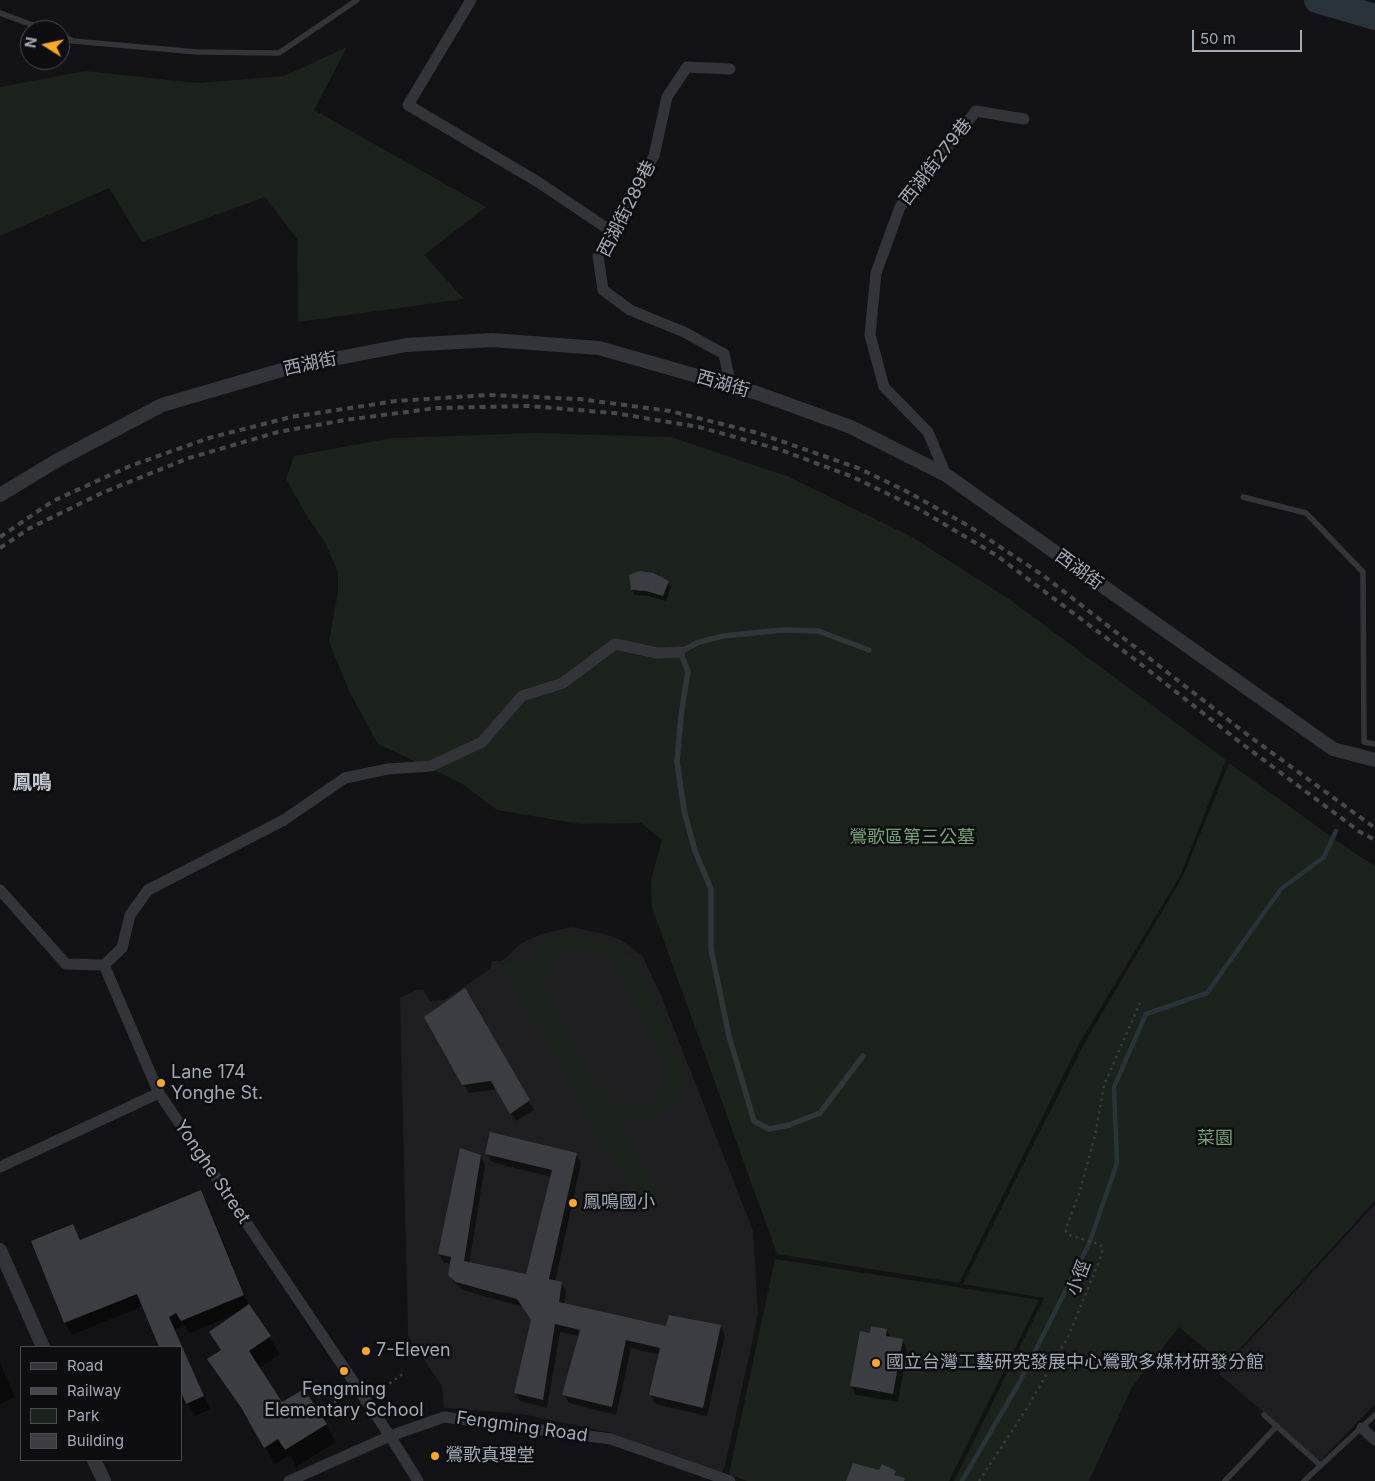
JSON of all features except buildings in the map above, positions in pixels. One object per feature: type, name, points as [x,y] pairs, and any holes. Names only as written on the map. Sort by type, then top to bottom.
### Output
[{"type":"street","points":[[471,0],[408,105],[538,182],[611,231]]},
{"type":"street","name":"西湖街289巷","points":[[730,69],[687,68],[667,97],[654,156],[628,199],[598,256],[603,290],[630,310],[684,332],[724,354],[732,386]]},
{"type":"street","name":"西湖街279巷","points":[[946,475],[928,432],[884,387],[870,335],[876,273],[900,207],[976,111],[1024,119]]},
{"type":"street","name":"西湖街","points":[[0,495],[56,461],[162,405],[292,367],[406,345],[492,340],[599,348],[757,393],[851,427],[946,475],[1333,749],[1375,760]]},
{"type":"street","points":[[0,890],[66,964],[104,965],[122,948],[130,915],[148,890],[284,820],[345,778],[388,769],[431,766],[482,742],[522,696],[563,683],[614,644],[657,653],[680,652]]},
{"type":"street","name":"Yonghe Street","points":[[104,965],[159,1093],[390,1436],[418,1481]]},
{"type":"street","points":[[0,1167],[159,1093]]},
{"type":"street","points":[[0,1250],[44,1346]]},
{"type":"street","name":"Fengming Road","points":[[289,1481],[390,1436],[444,1417],[611,1439],[730,1481]]},
{"type":"street","points":[[1362,1428],[1375,1440]]},
{"type":"street","points":[[94,1461],[104,1481]]},
{"type":"lane","points":[[70,40],[196,52],[279,53],[357,0]]},
{"type":"lane","points":[[0,13],[20,20]]},
{"type":"lane","points":[[1243,497],[1306,513],[1362,572],[1364,742],[1375,744]]},
{"type":"lane","points":[[863,1056],[820,1114],[789,1125],[769,1129],[754,1121],[729,1036],[710,949],[711,889],[695,852],[684,810],[678,762],[681,716],[688,671],[680,652],[699,642],[722,636],[782,630],[818,631],[869,650]]},
{"type":"lane","points":[[1264,1415],[1320,1465]]},
{"type":"lane","points":[[1304,1481],[1375,1415]]},
{"type":"lane","points":[[1225,1481],[1277,1426]]},
{"type":"path","name":"小徑","points":[[979,1481],[1029,1405],[1069,1335],[1102,1254],[1102,1247],[1099,1244],[1069,1235],[1066,1232],[1066,1228],[1079,1194],[1095,1136],[1104,1085],[1140,1003]]},
{"type":"path","points":[[327,1390],[345,1416],[404,1373]]},
{"type":"shaded area","name":"鳳鳴國小","points":[[572,927],[621,940],[642,955],[662,998],[753,1231],[758,1314],[725,1466],[721,1474],[612,1433],[522,1414],[444,1408],[442,1386],[408,1336],[400,998],[416,990],[423,990],[430,1001],[444,1000],[490,969],[492,961],[502,961],[520,944],[541,934]]},
{"type":"shaded area","points":[[1375,1204],[1375,1404],[1320,1461],[1219,1374]]},
{"type":"green space","points":[[347,47],[314,110],[486,207],[424,255],[464,299],[298,322],[297,239],[265,197],[142,242],[109,188],[0,236],[0,87],[85,71],[198,83],[284,76]]},
{"type":"green space","name":"鶯歌區第三公墓","points":[[535,433],[671,437],[787,476],[912,537],[1009,599],[1226,760],[1180,876],[1080,1042],[959,1283],[777,1254],[652,908],[651,880],[662,840],[641,823],[580,824],[497,810],[461,783],[378,744],[350,693],[329,642],[338,592],[338,572],[325,542],[307,516],[286,479],[294,456],[392,438]]},
{"type":"green space","name":"菜園","points":[[1229,763],[1375,866],[1375,1201],[1225,1365],[1179,1327],[1132,1387],[1089,1481],[954,1481],[1044,1298],[963,1284],[1085,1042],[1183,876]]},
{"type":"green space","points":[[551,935],[585,935],[619,948],[633,959],[685,1070],[680,1090],[669,1110],[658,1118],[639,1121],[617,1120],[664,1201],[643,1212],[503,965],[517,957],[529,974],[533,954],[541,943]],"holes":[[[577,947],[591,950],[603,956],[618,968],[667,1066],[659,1096],[639,1106],[629,1106],[615,1102],[600,1090],[546,996],[546,977],[551,964],[559,954]]]},
{"type":"green space","points":[[775,1259],[1039,1300],[949,1481],[747,1481],[729,1474]]},
{"type":"waterway","points":[[1317,0],[1375,17]]},
{"type":"waterway","points":[[962,1481],[1018,1385],[1089,1244],[1117,1163],[1114,1087],[1146,1014],[1207,993],[1281,889],[1324,857],[1336,831]]},
{"type":"railway","points":[[0,537],[53,501],[130,466],[209,438],[291,417],[396,401],[487,395],[579,399],[670,411],[758,433],[858,468],[904,490],[967,525],[1044,576],[1249,736],[1375,828]]},
{"type":"railway","points":[[0,548],[30,528],[104,492],[189,458],[278,432],[345,420],[437,408],[529,406],[614,413],[699,427],[781,450],[853,477],[917,508],[996,555],[1133,658],[1241,743],[1360,832],[1375,840]]},
{"type":"place","name":"Lane 174 Yonghe St.","points":[[161,1083]]},
{"type":"place","name":"鳳鳴國小","points":[[573,1203]]},
{"type":"place","name":"7-Eleven","points":[[366,1351]]},
{"type":"place","name":"國立台灣工藝研究發展中心鶯歌多媒材研發分館","points":[[876,1363]]},
{"type":"place","name":"Fengming Elementary School","points":[[344,1371]]},
{"type":"place","name":"鶯歌真理堂","points":[[435,1456]]},
{"type":"district","name":"鳳鳴","points":[[32,783]]}]
